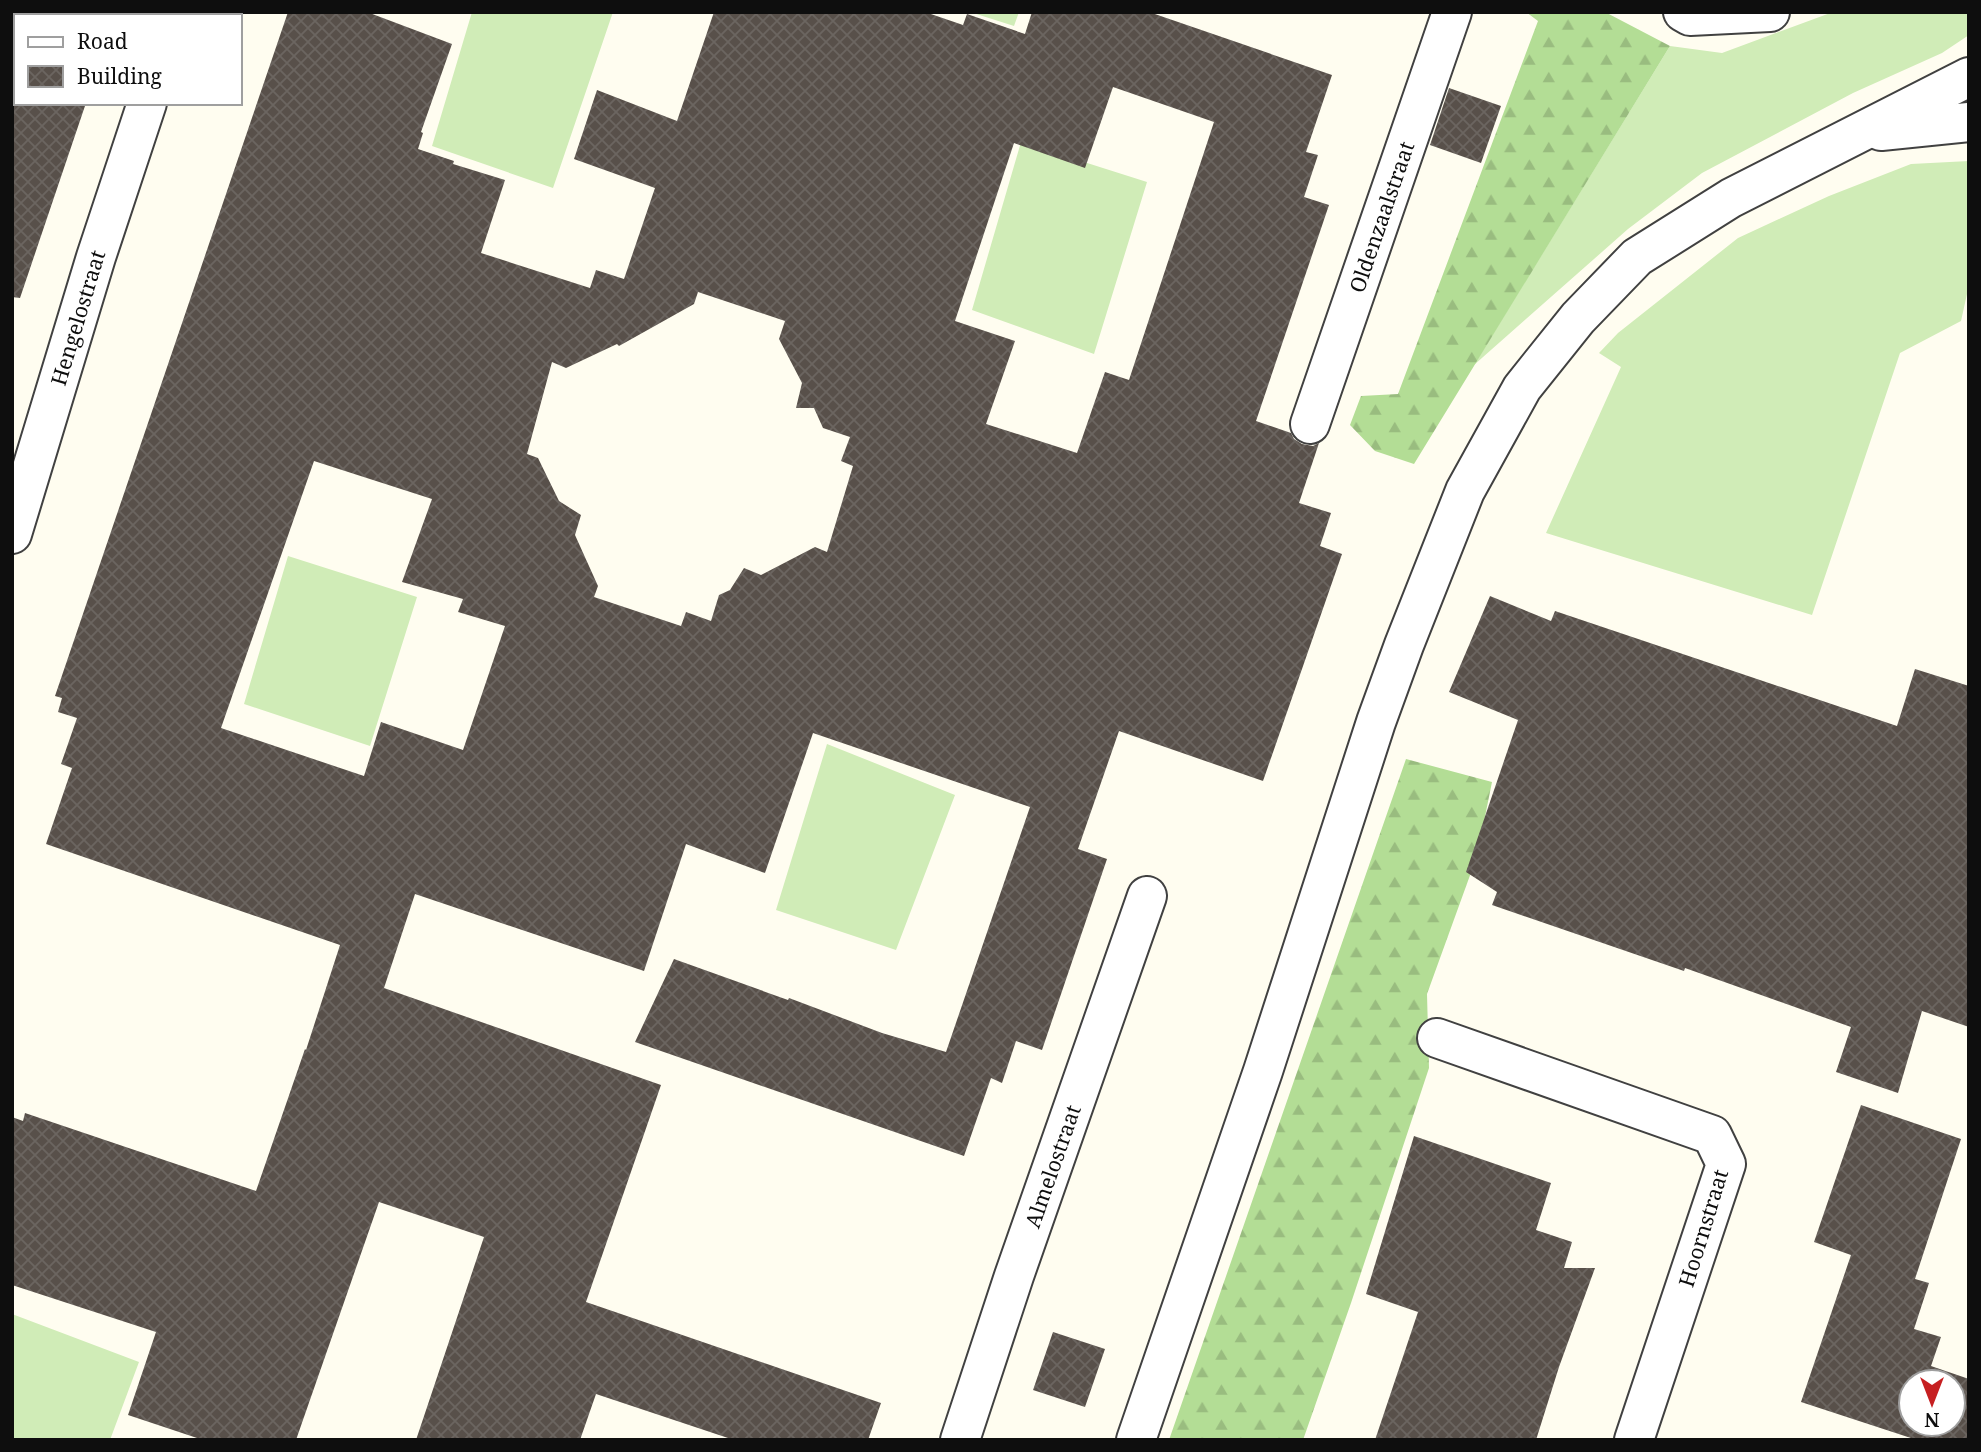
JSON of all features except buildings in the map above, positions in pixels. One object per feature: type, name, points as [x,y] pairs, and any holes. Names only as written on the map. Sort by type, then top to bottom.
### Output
[{"type":"street","name":"Oldenzaalstraat","points":[[1310,424],[1452,12]]},
{"type":"street","points":[[1682,12],[1690,16],[1770,12]]},
{"type":"street","points":[[1136,1440],[1263,1071],[1376,722],[1465,491],[1522,388],[1578,318],[1637,257],[1731,198],[1969,77]]},
{"type":"street","name":"Hengelostraat","points":[[12,534],[96,257],[146,105]]},
{"type":"street","points":[[1858,133],[1969,122]]},
{"type":"street","name":"Almelostraat","points":[[960,1440],[1010,1288],[1147,896]]},
{"type":"street","name":"Hoornstraat","points":[[1437,1038],[1712,1135],[1726,1164],[1634,1440]]},
{"type":"green space","points":[[472,12],[613,12],[553,188],[432,146]]},
{"type":"green space","points":[[970,12],[1019,12],[1014,26]]},
{"type":"green space","points":[[1526,12],[1605,12],[1670,46],[1414,464],[1375,451],[1350,425],[1361,396],[1398,394],[1538,21]]},
{"type":"green space","points":[[1833,12],[1969,12],[1969,35],[1942,53],[1853,93],[1702,173],[1628,229],[1474,365],[1670,46],[1722,53]]},
{"type":"green space","points":[[1021,142],[1147,182],[1094,354],[972,310]]},
{"type":"green space","points":[[1969,161],[1969,285],[1961,321],[1900,353],[1812,615],[1546,533],[1621,367],[1599,353],[1618,333],[1738,238],[1829,196],[1911,164]]},
{"type":"green space","points":[[288,556],[417,597],[370,746],[244,704]]},
{"type":"green space","points":[[827,744],[955,795],[896,950],[776,910]]},
{"type":"green space","points":[[1406,759],[1492,782],[1477,856],[1427,994],[1429,1068],[1351,1303],[1303,1440],[1169,1440]]},
{"type":"green space","points":[[12,1314],[139,1362],[110,1440],[12,1440]]}]
